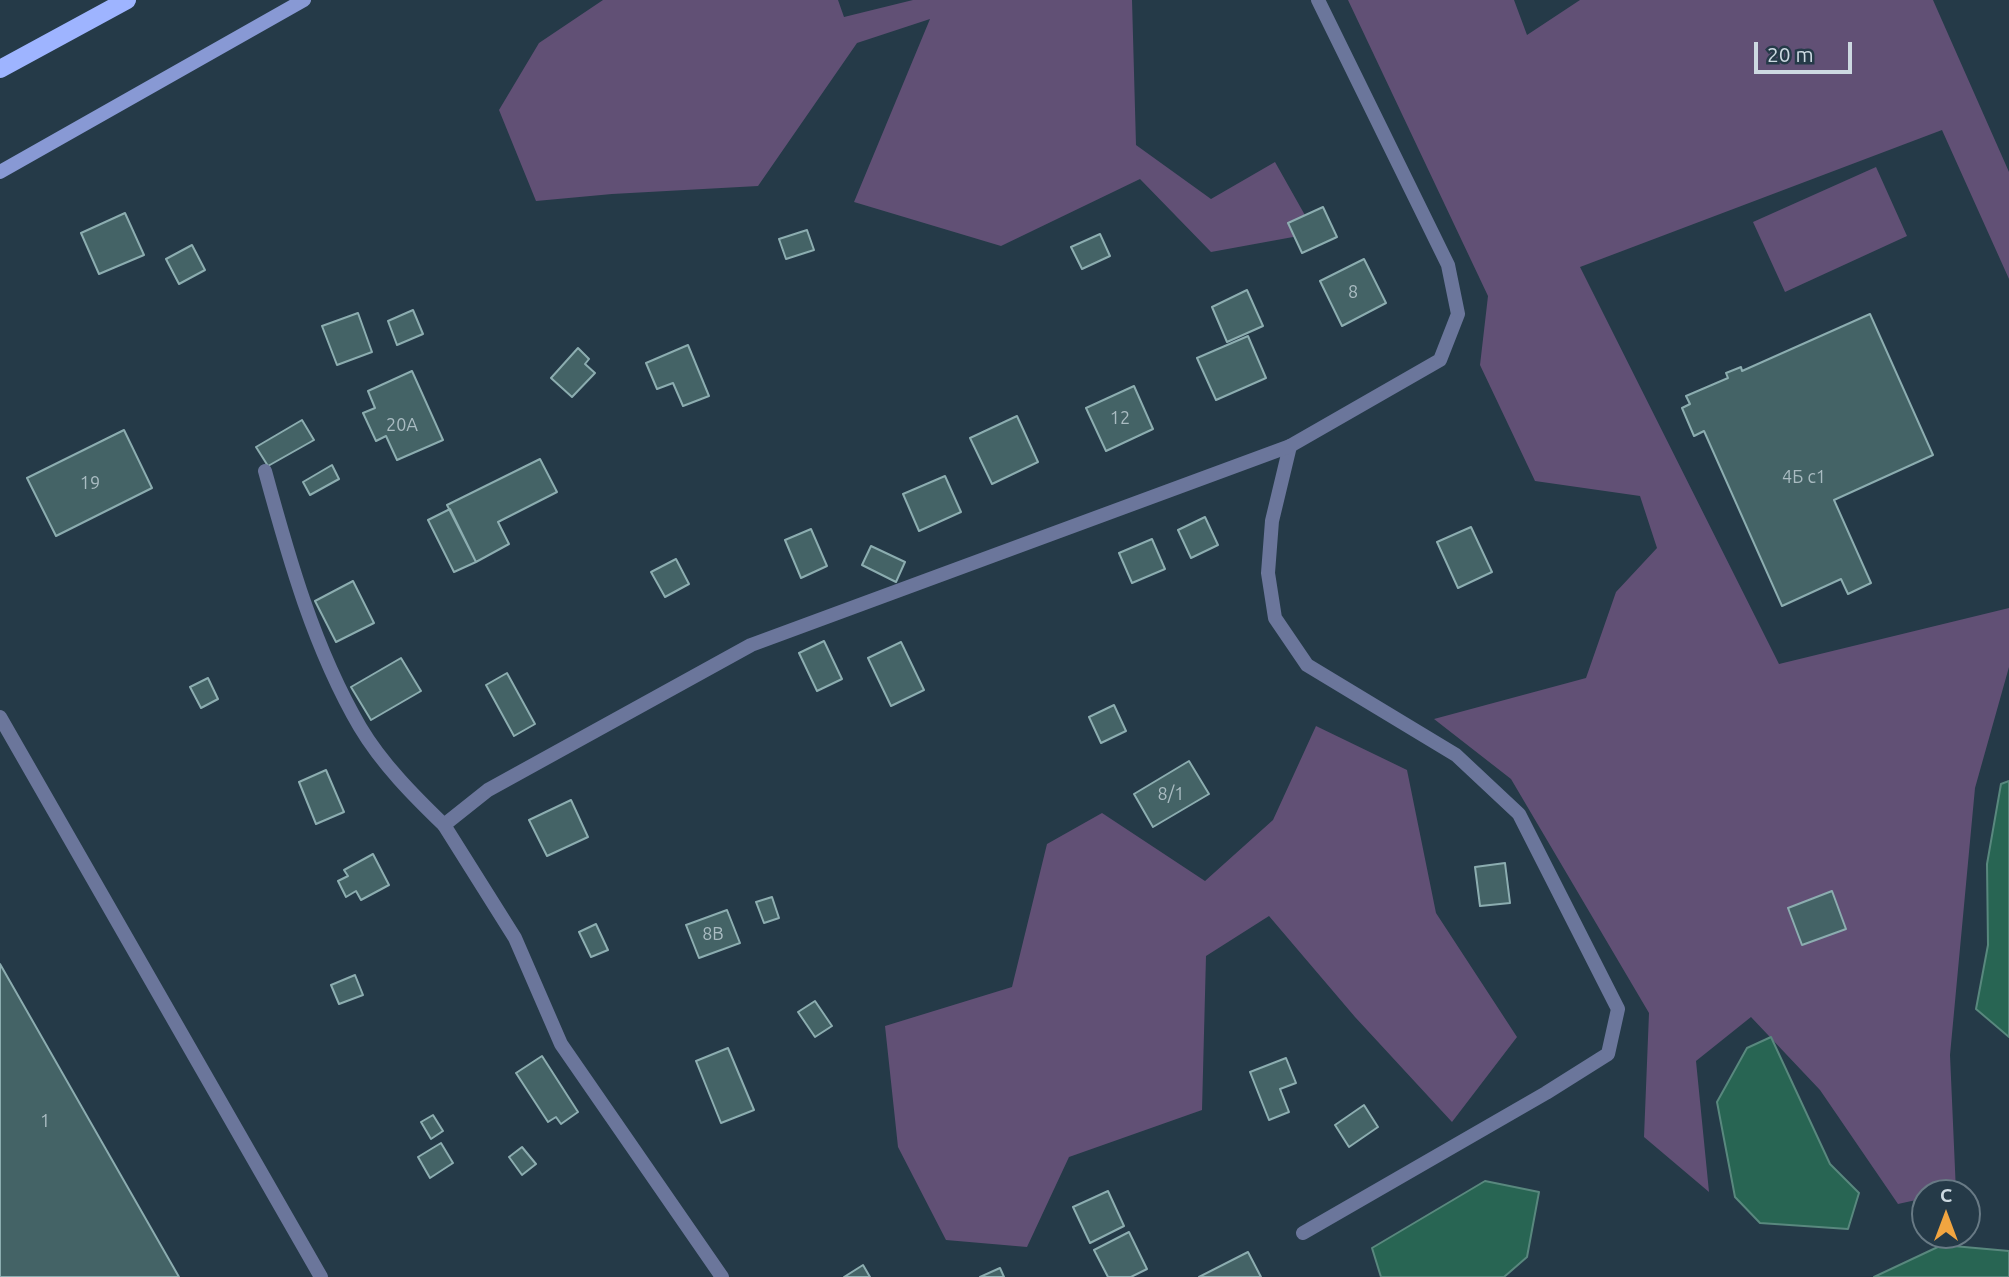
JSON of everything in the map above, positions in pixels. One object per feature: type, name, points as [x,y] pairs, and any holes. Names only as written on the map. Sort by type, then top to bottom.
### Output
[{"type":"main road","points":[[0,69],[127,0]]},
{"type":"main road","points":[[0,172],[304,0]]},
{"type":"street","points":[[444,825],[488,790],[751,645],[1290,446],[1440,360],[1458,314],[1448,265],[1318,0]]},
{"type":"street","points":[[1290,446],[1271,534],[1268,573],[1275,618],[1307,665],[1456,755],[1519,814],[1618,1009],[1608,1054],[1534,1100],[1303,1233]]},
{"type":"street","points":[[265,471],[284,539],[327,665],[362,730],[409,792],[444,825],[515,938],[561,1044],[722,1277]]},
{"type":"street","points":[[0,717],[321,1277]]},
{"type":"shaded area","points":[[603,0],[838,0],[844,17],[913,0],[1132,0],[1136,145],[1211,199],[1275,162],[1315,233],[1211,252],[1140,179],[1001,246],[854,202],[930,19],[857,43],[758,186],[536,201],[499,110],[539,43]]},
{"type":"shaded area","points":[[1348,0],[1514,0],[1527,35],[1580,0],[1933,0],[2009,172],[2009,279],[1942,130],[1580,267],[1779,664],[2009,608],[2009,667],[1975,788],[1950,1055],[1955,1179],[1911,1179],[1911,1201],[1898,1204],[1820,1090],[1751,1017],[1696,1061],[1709,1192],[1644,1137],[1649,1013],[1511,779],[1434,719],[1586,678],[1616,592],[1657,548],[1640,496],[1535,481],[1480,365],[1488,296]]},
{"type":"shaded area","points":[[1876,167],[1907,236],[1785,292],[1753,222]]},
{"type":"shaded area","points":[[1316,726],[1407,770],[1436,913],[1517,1037],[1452,1122],[1355,1017],[1269,916],[1206,956],[1202,1110],[1069,1157],[1027,1247],[946,1240],[898,1147],[885,1026],[1012,987],[1047,844],[1102,813],[1205,881],[1273,820]]},
{"type":"shaded area","points":[[2009,781],[2009,1037],[1976,1009],[1988,945],[1987,864],[2001,784]]},
{"type":"shaded area","points":[[1771,1037],[1830,1164],[1859,1193],[1848,1229],[1760,1223],[1735,1197],[1717,1102],[1747,1048]]},
{"type":"shaded area","points":[[1485,1181],[1539,1192],[1527,1257],[1504,1277],[1381,1277],[1372,1248]]},
{"type":"shaded area","points":[[1934,1249],[2009,1251],[2009,1277],[1874,1277]]},
{"type":"building","points":[[1323,207],[1337,237],[1302,253],[1288,223]]},
{"type":"building","points":[[125,213],[144,255],[99,274],[81,233]]},
{"type":"building","points":[[807,230],[814,250],[786,259],[779,239]]},
{"type":"building","points":[[1100,234],[1110,256],[1082,269],[1071,247]]},
{"type":"building","points":[[192,245],[205,270],[179,284],[166,259]]},
{"type":"building","points":[[1364,259],[1386,303],[1342,326],[1320,281]]},
{"type":"building","points":[[1247,290],[1263,326],[1227,342],[1212,307]]},
{"type":"building","points":[[413,310],[423,334],[397,345],[388,321]]},
{"type":"building","points":[[358,313],[372,352],[337,365],[322,326]]},
{"type":"building","points":[[1870,314],[1933,455],[1834,500],[1871,583],[1848,594],[1841,579],[1782,606],[1704,431],[1694,436],[1682,408],[1690,404],[1686,396],[1728,378],[1726,373],[1741,367],[1742,371]]},
{"type":"building","points":[[1248,336],[1266,378],[1216,400],[1197,358]]},
{"type":"building","points":[[688,345],[709,396],[683,406],[673,383],[657,389],[646,363]]},
{"type":"building","points":[[578,348],[589,359],[585,364],[595,373],[572,397],[551,378]]},
{"type":"building","points":[[412,371],[443,440],[397,460],[386,436],[376,441],[363,413],[375,408],[368,391]]},
{"type":"building","points":[[1134,386],[1153,429],[1106,451],[1086,408]]},
{"type":"building","points":[[1017,416],[1038,462],[992,484],[970,438]]},
{"type":"building","points":[[302,420],[314,440],[268,466],[256,447]]},
{"type":"building","points":[[124,430],[152,488],[56,536],[27,478]]},
{"type":"building","points":[[540,459],[557,492],[498,522],[509,544],[476,562],[447,505]]},
{"type":"building","points":[[332,465],[339,479],[310,495],[303,482]]},
{"type":"building","points":[[945,476],[961,512],[919,531],[903,494]]},
{"type":"building","points":[[450,509],[476,562],[454,572],[428,520]]},
{"type":"building","points":[[1205,517],[1218,545],[1191,558],[1178,530]]},
{"type":"building","points":[[1471,527],[1492,572],[1458,588],[1437,542]]},
{"type":"building","points":[[811,529],[827,566],[801,578],[785,540]]},
{"type":"building","points":[[1152,539],[1165,569],[1132,583],[1119,553]]},
{"type":"building","points":[[871,546],[905,562],[896,582],[862,565]]},
{"type":"building","points":[[676,559],[689,584],[665,597],[651,572]]},
{"type":"building","points":[[353,581],[374,623],[336,642],[315,601]]},
{"type":"building","points":[[824,641],[842,679],[817,691],[799,653]]},
{"type":"building","points":[[901,642],[924,690],[891,706],[868,658]]},
{"type":"building","points":[[401,658],[421,691],[371,720],[351,687]]},
{"type":"building","points":[[507,673],[535,724],[514,736],[486,685]]},
{"type":"building","points":[[208,678],[218,699],[201,708],[190,687]]},
{"type":"building","points":[[1114,705],[1126,731],[1101,743],[1089,717]]},
{"type":"building","points":[[1189,761],[1209,794],[1153,827],[1134,794]]},
{"type":"building","points":[[326,770],[344,812],[316,824],[299,782]]},
{"type":"building","points":[[571,800],[588,837],[547,856],[529,820]]},
{"type":"building","points":[[373,854],[389,885],[361,900],[356,891],[346,897],[338,881],[348,876],[344,870]]},
{"type":"building","points":[[1505,863],[1510,903],[1480,906],[1475,867]]},
{"type":"building","points":[[1832,891],[1846,929],[1802,945],[1788,908]]},
{"type":"building","points":[[772,897],[779,918],[764,923],[756,902]]},
{"type":"building","points":[[727,910],[740,943],[699,958],[686,925]]},
{"type":"building","points":[[596,924],[608,950],[591,957],[579,932]]},
{"type":"building","points":[[0,964],[179,1277],[0,1277]]},
{"type":"building","points":[[355,975],[363,995],[339,1004],[331,985]]},
{"type":"building","points":[[815,1001],[832,1026],[815,1037],[798,1012]]},
{"type":"building","points":[[728,1048],[754,1110],[721,1123],[696,1061]]},
{"type":"building","points":[[542,1056],[578,1112],[561,1124],[556,1117],[548,1122],[516,1073]]},
{"type":"building","points":[[1286,1058],[1296,1083],[1280,1089],[1289,1112],[1269,1120],[1250,1072]]},
{"type":"building","points":[[1364,1105],[1378,1127],[1349,1147],[1335,1125]]},
{"type":"building","points":[[433,1115],[443,1131],[431,1139],[421,1122]]},
{"type":"building","points":[[441,1143],[453,1163],[430,1178],[418,1157]]},
{"type":"building","points":[[522,1147],[536,1164],[522,1175],[509,1157]]},
{"type":"building","points":[[1108,1191],[1124,1226],[1090,1243],[1073,1207]]},
{"type":"building","points":[[1129,1232],[1147,1269],[1131,1277],[1108,1277],[1094,1250]]},
{"type":"building","points":[[1248,1252],[1261,1277],[1199,1277]]},
{"type":"building","points":[[863,1265],[870,1277],[844,1277]]},
{"type":"building","points":[[1000,1268],[1004,1277],[980,1277]]}]
